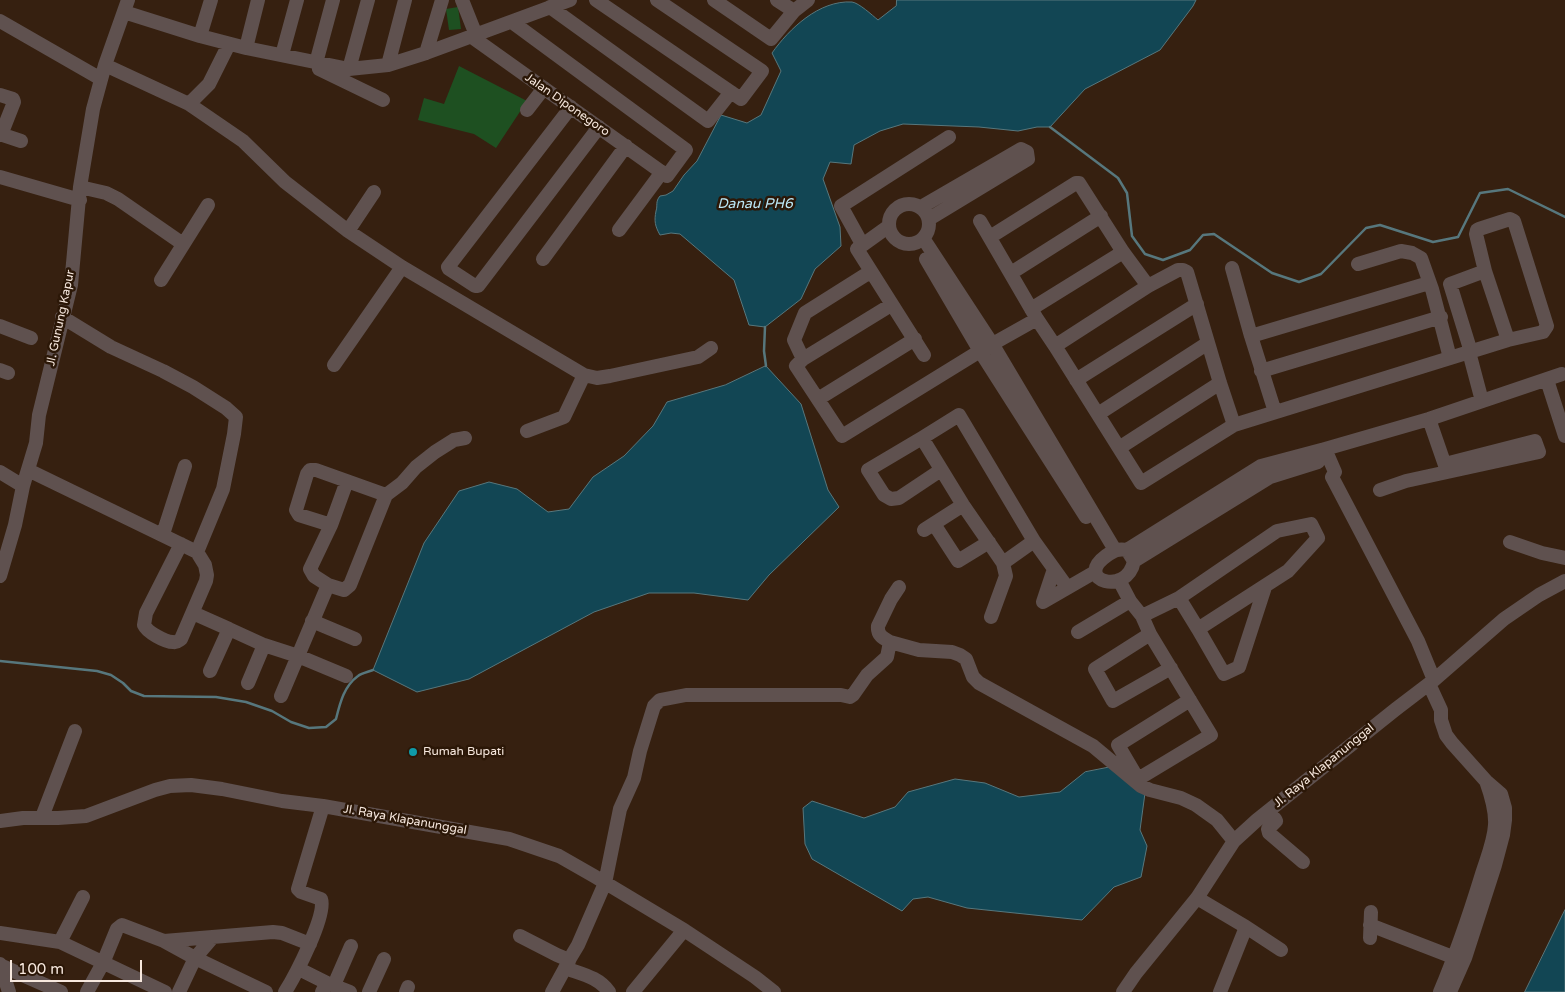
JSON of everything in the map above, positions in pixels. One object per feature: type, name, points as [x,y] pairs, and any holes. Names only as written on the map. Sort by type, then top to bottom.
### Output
[{"type":"street","points":[[200,36],[211,0]]},
{"type":"street","points":[[246,48],[258,0]]},
{"type":"street","points":[[282,55],[297,0]]},
{"type":"street","points":[[316,63],[333,0]]},
{"type":"street","points":[[349,69],[368,0]]},
{"type":"street","points":[[388,65],[405,0]]},
{"type":"street","points":[[426,54],[442,0]]},
{"type":"street","points":[[462,0],[474,36]]},
{"type":"street","points":[[126,6],[200,36],[246,48],[349,69],[388,65],[426,54],[570,0]]},
{"type":"street","points":[[596,0],[741,99],[762,70],[658,0]]},
{"type":"street","points":[[714,0],[771,39],[794,11],[808,0]]},
{"type":"street","points":[[777,0],[794,11]]},
{"type":"street","name":"Jl. Gunung Kapur","points":[[0,576],[36,443],[40,415],[71,285],[80,194],[93,109],[126,6]]},
{"type":"street","points":[[550,7],[708,121],[731,92]]},
{"type":"street","points":[[0,21],[102,79]]},
{"type":"street","points":[[512,22],[686,150],[667,176],[662,172],[619,230]]},
{"type":"street","name":"Jalan Diponegoro","points":[[474,36],[662,172]]},
{"type":"street","points":[[189,104],[210,84],[229,44]]},
{"type":"street","points":[[298,58],[383,100]]},
{"type":"street","points":[[106,65],[189,104],[243,141],[285,182],[348,231],[402,267],[584,375],[597,378],[660,366],[698,357],[711,348]]},
{"type":"street","points":[[527,110],[544,88]]},
{"type":"street","points":[[0,94],[14,100],[0,134],[21,141]]},
{"type":"street","points":[[571,107],[448,267],[449,269],[475,286],[478,286],[600,127]]},
{"type":"street","points":[[862,244],[841,206],[949,137]]},
{"type":"street","points":[[543,259],[626,146]]},
{"type":"street","points":[[1020,149],[1027,152],[1028,159],[925,213],[1020,149]]},
{"type":"street","points":[[0,176],[80,194],[106,192],[118,198],[183,244]]},
{"type":"street","points":[[990,237],[1076,183],[1080,183],[1148,286]]},
{"type":"street","points":[[348,231],[374,192]]},
{"type":"street","points":[[910,203],[925,213],[928,229],[919,240],[904,243],[894,237],[889,226],[890,215],[898,206],[910,203]]},
{"type":"street","points":[[161,280],[208,206]]},
{"type":"street","points":[[1011,273],[1101,216]]},
{"type":"street","points":[[980,221],[1034,314],[1141,483],[1234,425],[1508,340],[1543,332],[1546,326],[1514,220],[1512,219],[1477,230],[1476,234],[1485,271],[1508,340]]},
{"type":"street","points":[[889,226],[862,244],[857,250],[924,355]]},
{"type":"street","points":[[919,240],[993,345],[1121,554],[1130,571],[1119,580],[1110,583],[1104,582],[1097,577],[1095,572],[1101,560],[1121,554],[1260,466],[1319,455],[1562,374]]},
{"type":"street","points":[[919,240],[980,351],[1121,554]]},
{"type":"street","points":[[1358,264],[1401,250],[1421,258],[1440,317],[1450,358]]},
{"type":"street","points":[[891,305],[803,359],[796,366],[842,436],[980,351],[993,345],[1034,314],[1124,252]]},
{"type":"street","points":[[334,365],[402,267]]},
{"type":"street","points":[[1232,268],[1261,371],[1275,412]]},
{"type":"street","points":[[1055,346],[1148,286],[1178,270],[1188,272],[1234,425]]},
{"type":"street","points":[[1251,336],[1431,286],[1450,284],[1485,271]]},
{"type":"street","points":[[803,359],[794,340],[805,313],[870,272]]},
{"type":"street","points":[[1450,284],[1482,401]]},
{"type":"street","points":[[1076,380],[1197,304]]},
{"type":"street","points":[[62,317],[111,347],[193,387],[226,408],[236,417],[223,488],[197,552]]},
{"type":"street","points":[[1261,371],[1440,317]]},
{"type":"street","points":[[0,326],[31,338]]},
{"type":"street","points":[[818,399],[915,339]]},
{"type":"street","points":[[1098,414],[1208,343]]},
{"type":"street","points":[[527,431],[563,418],[584,375]]},
{"type":"street","points":[[1548,380],[1565,436]]},
{"type":"street","points":[[1119,448],[1220,383]]},
{"type":"street","points":[[941,470],[899,498],[891,499],[884,495],[868,470],[959,414],[1034,541],[1067,587]]},
{"type":"street","points":[[1429,419],[1446,468]]},
{"type":"street","points":[[347,481],[331,525],[310,569],[314,576],[328,585],[344,590],[350,586],[386,496],[416,467],[435,452],[454,440],[465,438]]},
{"type":"street","points":[[922,438],[963,505],[1003,563],[1006,576],[991,617]]},
{"type":"street","points":[[1380,490],[1446,468],[1534,441],[1539,452],[1446,468]]},
{"type":"street","points":[[1319,455],[1335,472],[1332,477],[1418,641],[1441,710],[1441,720],[1446,736],[1486,781],[1493,803],[1495,826],[1492,840],[1450,992]]},
{"type":"street","points":[[163,534],[185,466]]},
{"type":"street","points":[[28,470],[163,534],[197,552],[205,565],[207,575],[194,613],[181,639],[177,642],[172,642],[154,634],[146,629],[144,625],[146,613],[181,544]]},
{"type":"street","points":[[331,525],[299,515],[296,512],[307,474],[310,470],[316,470],[386,496]]},
{"type":"street","points":[[0,472],[24,486]]},
{"type":"street","points":[[963,505],[929,527],[958,560],[989,542]]},
{"type":"street","points":[[1142,616],[1179,598],[1277,531],[1311,524],[1318,538],[1288,571],[1198,629]]},
{"type":"street","points":[[1003,563],[1034,541]]},
{"type":"street","points":[[1510,542],[1542,553],[1565,558]]},
{"type":"street","points":[[1054,569],[1039,606],[1067,587],[1095,572]]},
{"type":"street","points":[[1119,580],[1130,601],[1142,616],[1170,668],[1212,735],[1138,779],[1118,745],[1190,700]]},
{"type":"street","name":"Jl. Raya Klapanunggal","points":[[1123,992],[1136,973],[1197,898],[1234,841],[1263,815],[1432,682],[1504,619],[1565,580]]},
{"type":"street","points":[[281,696],[328,585]]},
{"type":"street","points":[[899,587],[878,626],[880,636],[890,642],[919,650],[952,652],[966,658],[973,677],[980,683],[1093,746],[1141,786],[1181,798],[1196,805],[1217,820],[1234,841]]},
{"type":"street","points":[[1179,598],[1224,674],[1239,667],[1265,587]]},
{"type":"street","points":[[1078,632],[1130,601]]},
{"type":"street","points":[[194,613],[264,645],[298,656],[346,676]]},
{"type":"street","points":[[312,621],[355,638]]},
{"type":"street","points":[[210,671],[229,629]]},
{"type":"street","points":[[1150,634],[1095,669],[1113,701],[1170,668]]},
{"type":"street","points":[[552,992],[578,946],[605,883],[620,809],[634,778],[654,706],[660,700],[686,695],[841,695],[850,697],[867,675],[887,657],[890,642]]},
{"type":"street","points":[[248,683],[264,645]]},
{"type":"street","points":[[42,817],[75,731]]},
{"type":"street","name":"Jl. Raya Klapanunggal","points":[[0,821],[42,817],[86,816],[154,790],[170,786],[191,785],[282,801],[323,806],[509,840],[559,856],[684,930],[755,977],[774,992]]},
{"type":"street","points":[[285,992],[299,969],[310,944],[322,906],[320,898],[301,892],[298,889],[323,806]]},
{"type":"street","points":[[1263,815],[1275,819],[1275,822],[1268,829],[1269,834],[1303,862]]},
{"type":"street","points":[[60,942],[82,897]]},
{"type":"street","points":[[1197,898],[1281,950]]},
{"type":"street","points":[[87,992],[103,963],[117,929],[122,925],[164,942],[266,992]]},
{"type":"street","points":[[1220,992],[1246,927]]},
{"type":"street","points":[[1370,927],[1458,963]]},
{"type":"street","points":[[633,992],[684,930]]},
{"type":"street","points":[[164,942],[273,932],[282,933],[310,944]]},
{"type":"street","points":[[0,933],[60,942],[165,992]]},
{"type":"street","points":[[520,936],[557,955],[567,964],[603,983],[609,992]]},
{"type":"street","points":[[179,992],[195,958],[213,937]]},
{"type":"street","points":[[328,987],[351,946]]},
{"type":"street","points":[[369,992],[384,959]]},
{"type":"street","points":[[1440,992],[1458,963]]},
{"type":"street","points":[[1,969],[9,992]]},
{"type":"street","points":[[1,969],[41,992]]},
{"type":"street","points":[[1,969],[61,992]]},
{"type":"street","points":[[299,969],[328,987],[350,992]]},
{"type":"green space","points":[[458,7],[461,29],[449,30],[446,9]]},
{"type":"green space","points":[[459,66],[527,101],[496,148],[474,134],[418,120],[424,98],[444,104]]},
{"type":"water","name":"Danau PH6","points":[[897,0],[1196,0],[1160,50],[1085,89],[1050,127],[1037,127],[1018,131],[979,127],[903,124],[880,131],[854,145],[851,164],[830,162],[823,179],[840,227],[841,246],[815,269],[801,299],[765,327],[749,325],[734,280],[680,234],[660,235],[655,221],[658,200],[660,196],[673,191],[697,161],[721,115],[747,123],[761,115],[781,71],[772,53],[796,26],[817,11],[828,6],[852,2],[878,20],[896,6]]},
{"type":"water","points":[[766,366],[801,404],[828,490],[839,507],[769,575],[748,600],[694,593],[649,593],[594,612],[469,679],[417,692],[373,670],[424,543],[459,491],[489,482],[517,489],[548,512],[569,509],[593,477],[624,456],[653,426],[667,402],[725,385]]},
{"type":"water","points":[[1116,766],[1145,793],[1140,830],[1147,846],[1141,877],[1114,887],[1082,920],[967,908],[928,897],[913,899],[902,911],[812,859],[805,844],[803,808],[812,801],[864,818],[895,807],[908,792],[955,779],[985,783],[1019,797],[1060,792],[1085,772]]},
{"type":"water","points":[[1565,910],[1565,992],[1525,992]]},
{"type":"waterway","points":[[1050,127],[1118,178],[1127,193],[1132,236],[1145,254],[1163,260],[1190,250],[1203,235],[1214,234],[1272,273],[1299,282],[1321,274],[1366,228],[1380,225],[1433,242],[1458,237],[1480,193],[1508,189],[1565,217]]},
{"type":"waterway","points":[[765,327],[764,351],[766,366]]},
{"type":"waterway","points":[[0,661],[97,671],[111,675],[131,691],[144,696],[216,697],[246,702],[272,711],[291,722],[309,728],[326,727],[336,719],[341,701],[349,685],[360,675],[373,670]]},
{"type":"place","name":"Rumah Bupati","points":[[413,752]]}]
